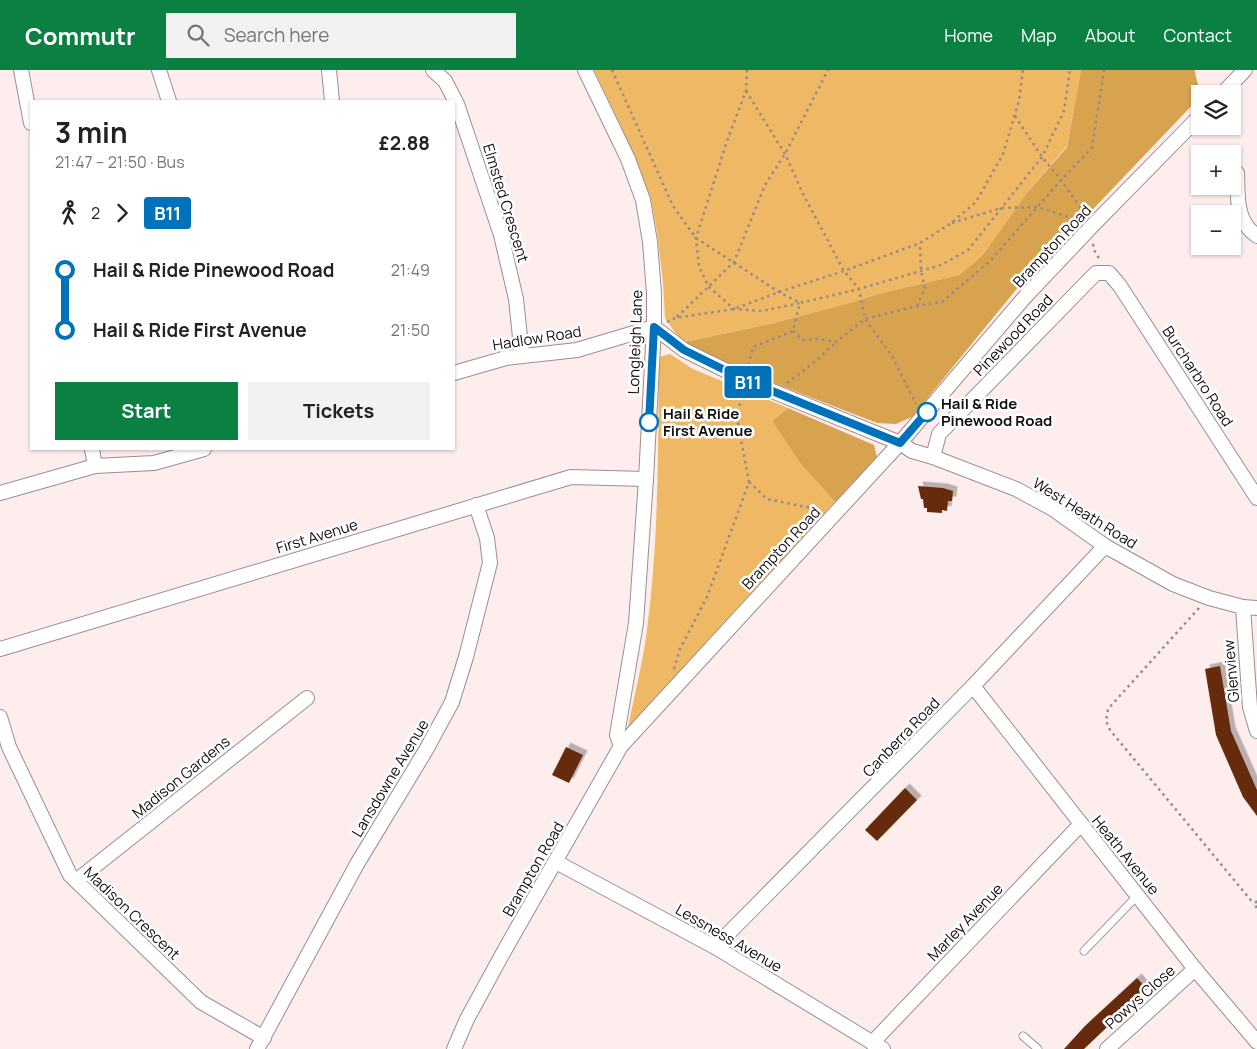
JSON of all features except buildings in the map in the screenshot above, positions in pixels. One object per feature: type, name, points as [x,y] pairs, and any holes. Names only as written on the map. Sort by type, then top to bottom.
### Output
[{"type":"street","points":[[21,70],[30,118]]},
{"type":"street","points":[[159,70],[169,100]]},
{"type":"street","points":[[330,70],[332,100]]},
{"type":"street","name":"Elmsted Crescent","points":[[432,70],[444,81],[455,100]]},
{"type":"street","name":"Longleigh Lane","points":[[585,70],[628,159],[643,200],[650,242],[654,293],[646,479],[636,623],[618,735],[621,746]]},
{"type":"street","points":[[1231,85],[1245,70]]},
{"type":"street","name":"Elmsted Crescent","points":[[455,100],[501,235],[516,299],[522,356]]},
{"type":"street","name":"Brampton Road","points":[[454,1049],[467,1020],[503,953],[621,746],[900,443],[1024,298],[1191,125]]},
{"type":"street","points":[[1238,195],[1240,215],[1245,225],[1257,236]]},
{"type":"street","name":"Pinewood Road","points":[[933,457],[939,434],[1096,272],[1109,273]]},
{"type":"street","name":"Burcharbro Road","points":[[1109,273],[1120,286],[1257,498]]},
{"type":"street","name":"Hadlow Road","points":[[455,373],[498,360],[577,350],[654,327]]},
{"type":"street","name":"West Heath Road","points":[[654,327],[684,350],[745,380],[900,443],[912,451],[933,457],[1016,489],[1053,510],[1105,546],[1173,584],[1209,598],[1250,607]]},
{"type":"street","points":[[92,450],[95,466]]},
{"type":"street","points":[[0,493],[95,466],[154,463],[200,450]]},
{"type":"street","name":"First Avenue","points":[[0,648],[571,477],[646,479]]},
{"type":"street","name":"Lansdowne Avenue","points":[[260,1044],[357,864],[426,750],[452,702],[466,657],[490,563],[487,538],[476,504]]},
{"type":"street","name":"Canberra Road","points":[[716,947],[973,686],[1105,546]]},
{"type":"street","name":"Glenview","points":[[1250,607],[1254,707],[1257,731]]},
{"type":"street","name":"Heath Avenue","points":[[973,686],[1195,968],[1257,1042]]},
{"type":"street","name":"Madison Gardens","points":[[76,881],[307,698]]},
{"type":"street","name":"Madison Crescent","points":[[0,717],[9,747],[70,875],[201,1002],[260,1044]]},
{"type":"street","name":"Marley Avenue","points":[[878,1046],[1081,824]]},
{"type":"street","name":"Lessness Avenue","points":[[556,862],[716,947],[878,1046]]},
{"type":"street","name":"Powys Close","points":[[1107,1049],[1195,968]]},
{"type":"lane","points":[[1084,951],[1138,895]]},
{"type":"lane","points":[[1023,1036],[1038,1049]]},
{"type":"path","points":[[612,70],[673,206],[696,238],[779,292],[800,302]]},
{"type":"path","points":[[747,70],[746,91],[727,141],[696,238],[699,267],[709,287],[734,309],[762,311],[859,290],[940,265],[968,250],[1042,157],[1064,111],[1070,70]]},
{"type":"path","points":[[675,318],[734,262],[765,185],[786,154],[828,70]]},
{"type":"path","points":[[654,327],[675,318],[734,309],[844,271],[920,243],[950,224],[976,202],[1003,154],[1019,100],[1023,70]]},
{"type":"path","points":[[780,394],[787,383],[865,319],[942,302],[991,260],[1061,180],[1092,148],[1104,70]]},
{"type":"path","points":[[746,91],[786,154],[803,194],[844,271],[859,290],[865,319],[892,356],[923,417]]},
{"type":"path","points":[[1014,116],[1093,225],[1094,250],[1109,273]]},
{"type":"path","points":[[950,224],[1001,208],[1038,207],[1093,225]]},
{"type":"path","points":[[917,306],[925,288],[921,271],[920,243]]},
{"type":"path","points":[[793,331],[800,302]]},
{"type":"path","points":[[793,331],[803,340],[819,339],[836,342]]},
{"type":"path","points":[[666,697],[680,649],[707,597],[749,482],[738,418],[753,347],[793,331]]},
{"type":"path","points":[[749,482],[768,498],[811,508],[832,517]]},
{"type":"path","points":[[1209,598],[1108,709],[1106,722],[1110,730],[1255,902],[1257,908]]},
{"type":"shaded area","points":[[594,70],[1081,70],[1067,146],[1026,194],[982,256],[959,275],[882,293],[770,324],[684,342],[665,318],[663,282],[651,199],[621,126]]},
{"type":"shaded area","points":[[1081,70],[1195,70],[1198,85],[1191,85],[1191,106],[1015,291],[912,417],[896,424],[877,423],[719,362],[684,342],[770,324],[882,293],[959,275],[982,256],[1026,194],[1067,147]]},
{"type":"shaded area","points":[[670,354],[693,369],[788,408],[772,421],[800,463],[835,502],[628,728],[645,642],[654,562],[659,357]]},
{"type":"shaded area","points":[[788,408],[874,445],[877,457],[835,502],[800,463],[772,421]]},
{"type":"bus line","name":"B11","points":[[649,422],[654,327],[684,350],[745,380],[900,443],[927,412]]},
{"type":"place","name":"Hail & Ride Pinewood Road","points":[[927,412]]},
{"type":"place","name":"Hail & Ride First Avenue","points":[[649,422]]}]
